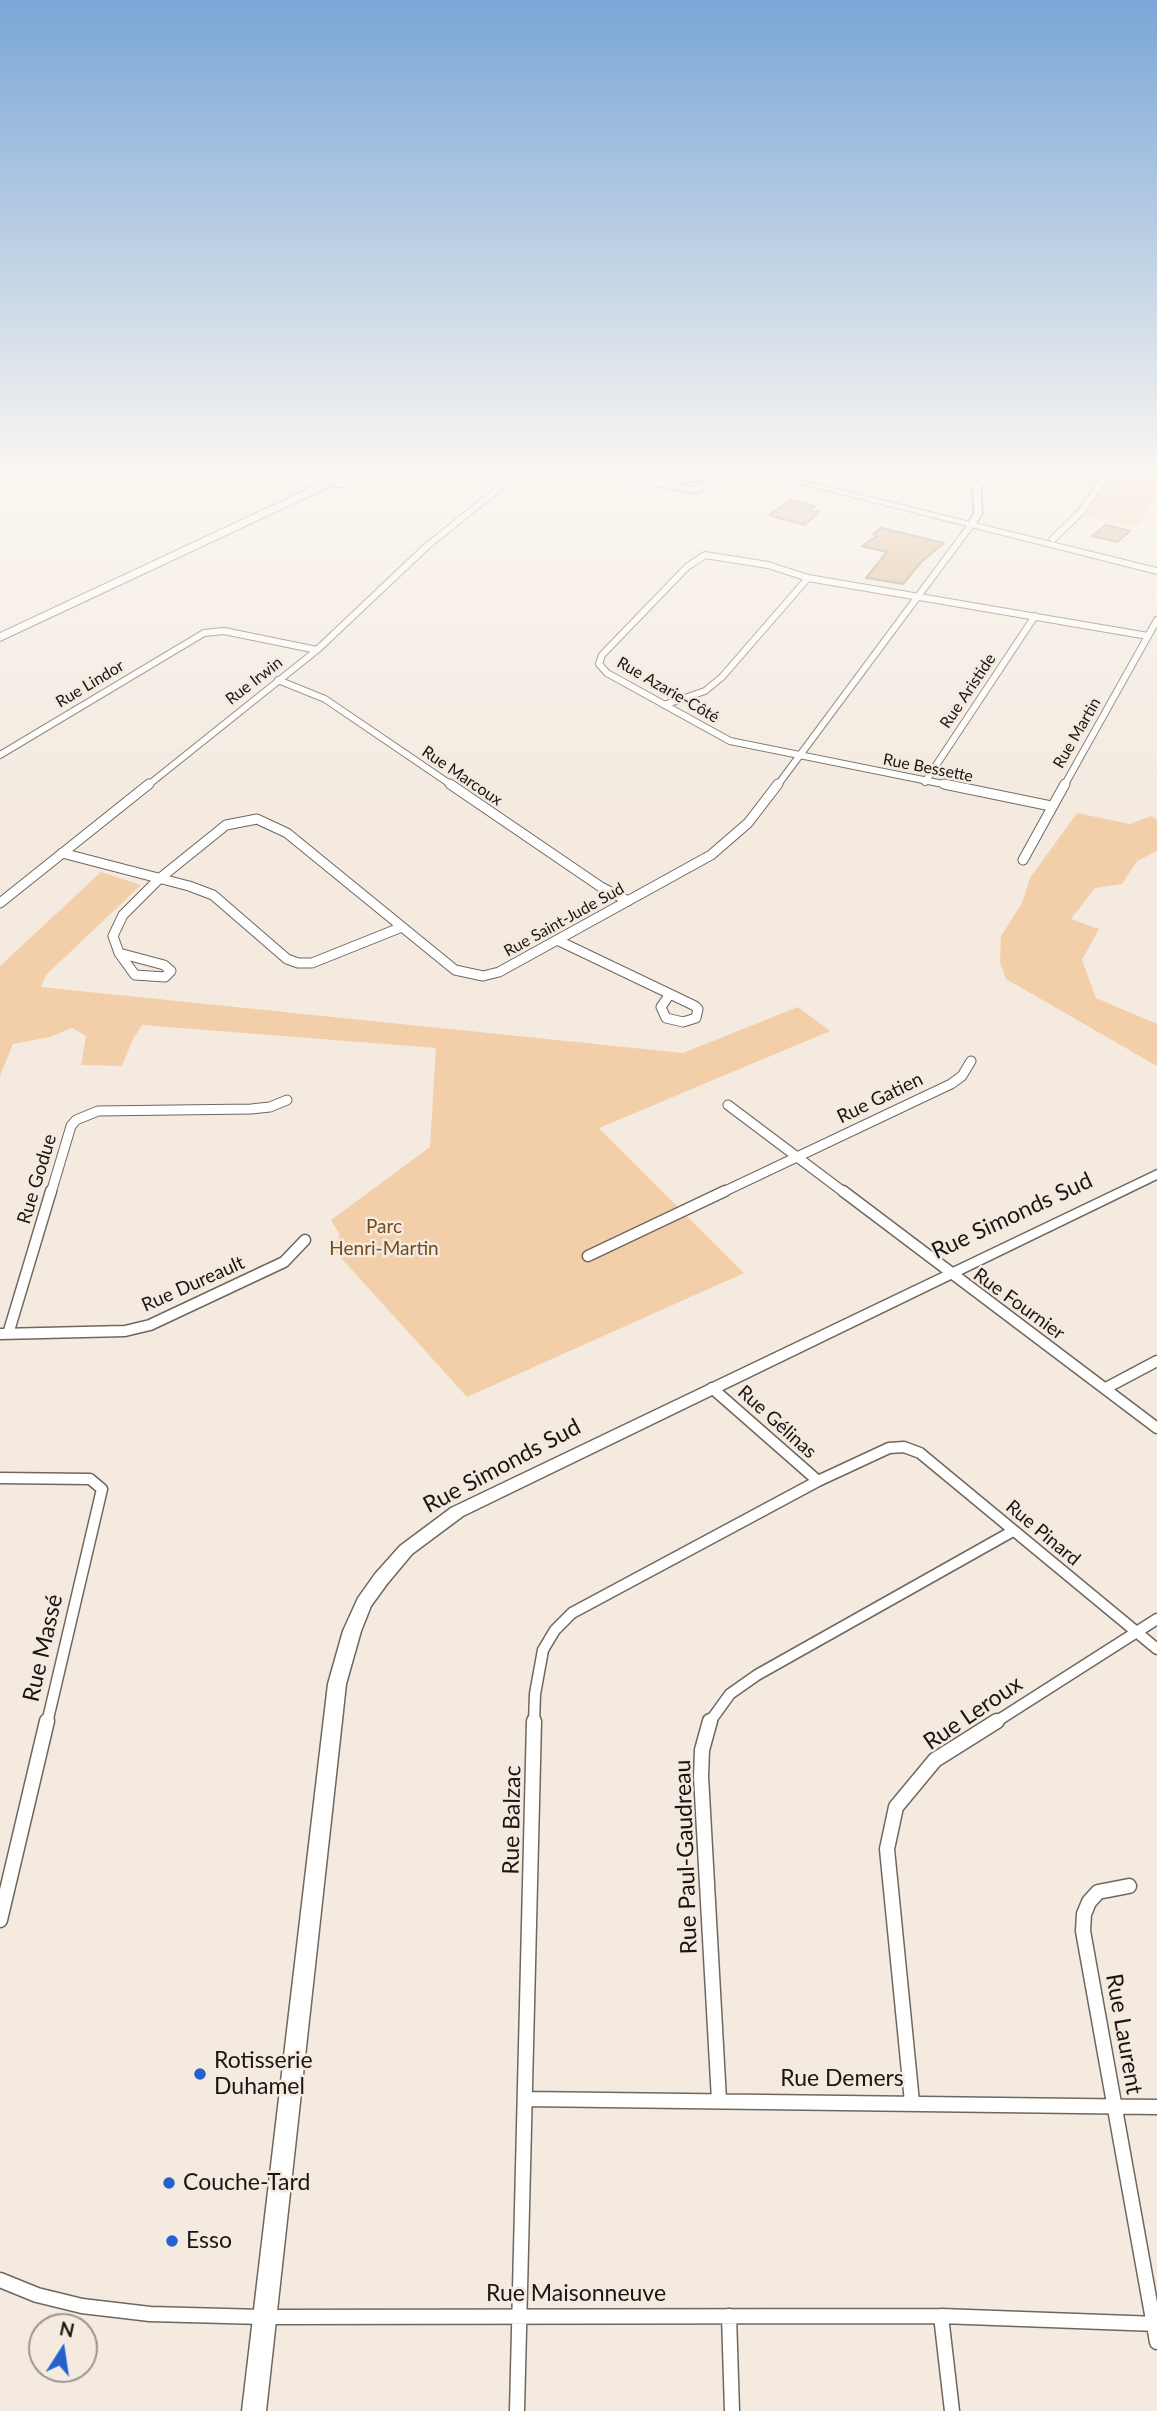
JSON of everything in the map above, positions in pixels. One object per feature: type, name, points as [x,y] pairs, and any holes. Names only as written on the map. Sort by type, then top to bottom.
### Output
[{"type":"highway","points":[[26,625],[109,586]]},
{"type":"highway","points":[[0,637],[114,586]]},
{"type":"street","name":"Rue Irwin","points":[[0,902],[317,650],[385,586]]},
{"type":"street","name":"Rue Azarie-Côté","points":[[669,586],[602,655],[599,664],[607,673],[730,741],[799,757]]},
{"type":"street","points":[[664,705],[705,691],[723,677],[802,586]]},
{"type":"street","name":"Rue Azarie-Côté","points":[[853,586],[1148,636]]},
{"type":"street","name":"Rue Saint-Jude Sud","points":[[119,953],[113,936],[123,915],[159,879],[226,825],[257,819],[287,833],[455,970],[483,976],[499,972],[710,855],[728,842],[748,823],[799,757],[925,586]]},
{"type":"street","name":"Rue Aristide","points":[[925,782],[1035,616]]},
{"type":"street","name":"Rue Martin","points":[[1023,860],[1157,620]]},
{"type":"street","name":"Rue Lindor","points":[[0,755],[204,633],[224,632],[317,650]]},
{"type":"street","name":"Rue Marcoux","points":[[278,680],[325,699],[601,887],[628,901]]},
{"type":"street","name":"Rue Bessette","points":[[799,757],[1051,806]]},
{"type":"street","points":[[62,853],[214,895],[287,959],[298,964],[312,963],[402,927]]},
{"type":"street","points":[[557,940],[670,994]]},
{"type":"street","points":[[119,953],[164,965],[171,971],[165,977],[135,975],[119,953]]},
{"type":"street","name":"Rue Gatien","points":[[588,1256],[951,1084],[962,1076],[971,1061]]},
{"type":"street","name":"Rue Godue","points":[[4,1334],[71,1126],[76,1120],[98,1111],[251,1109],[270,1107],[287,1100]]},
{"type":"street","name":"Rue Fournier","points":[[727,1105],[947,1273],[1157,1428]]},
{"type":"street","name":"Rue Simonds Sud","points":[[254,2411],[337,1684],[352,1630],[364,1603],[406,1550],[457,1512],[947,1273],[1157,1174]]},
{"type":"street","name":"Rue Dureault","points":[[4,1334],[125,1331],[150,1325],[284,1262],[305,1240]]},
{"type":"street","points":[[1106,1388],[1157,1361]]},
{"type":"street","name":"Rue Gélinas","points":[[712,1388],[818,1481]]},
{"type":"street","name":"Rue Balzac","points":[[517,2411],[527,2099],[535,1694],[543,1650],[555,1630],[572,1614],[818,1481],[889,1448],[904,1447]]},
{"type":"street","name":"Rue Pinard","points":[[904,1447],[920,1453],[1157,1649]]},
{"type":"street","name":"Rue Massé","points":[[0,1478],[90,1479],[102,1489],[0,1920]]},
{"type":"street","name":"Rue Paul-Gaudreau","points":[[719,2100],[701,1776],[702,1750],[711,1717],[730,1695],[757,1675],[1013,1531]]},
{"type":"street","name":"Rue Leroux","points":[[912,2102],[887,1849],[895,1807],[934,1760],[1157,1619]]},
{"type":"street","name":"Rue Laurent","points":[[1129,1886],[1098,1892],[1089,1902],[1084,1914],[1086,1948],[1157,2342]]},
{"type":"street","name":"Rue Demers","points":[[527,2099],[1157,2107]]},
{"type":"street","name":"Rue Maisonneuve","points":[[0,2280],[37,2294],[82,2306],[150,2314],[520,2318],[941,2316],[1155,2324]]},
{"type":"street","points":[[729,2316],[732,2411]]},
{"type":"street","points":[[941,2316],[952,2411]]},
{"type":"green space","points":[[1077,813],[1130,824],[1151,816],[1157,820],[1157,851],[1137,861],[1122,884],[1095,888],[1071,919],[1099,929],[1082,960],[1096,998],[1157,1024],[1157,1066],[1006,979],[1000,963],[1001,936],[1022,903],[1030,878]]},
{"type":"green space","name":"Parc Henri-Martin","points":[[101,872],[141,885],[46,975],[41,987],[683,1053],[798,1007],[830,1031],[599,1128],[744,1273],[467,1397],[333,1249],[340,1235],[331,1220],[430,1147],[436,1048],[142,1025],[122,1066],[81,1065],[86,1036],[72,1028],[50,1037],[13,1044],[0,1076],[0,966]]},
{"type":"place","name":"Rotisserie Duhamel","points":[[200,2074]]},
{"type":"place","name":"Couche-Tard","points":[[169,2183]]},
{"type":"place","name":"Esso","points":[[172,2241]]}]
